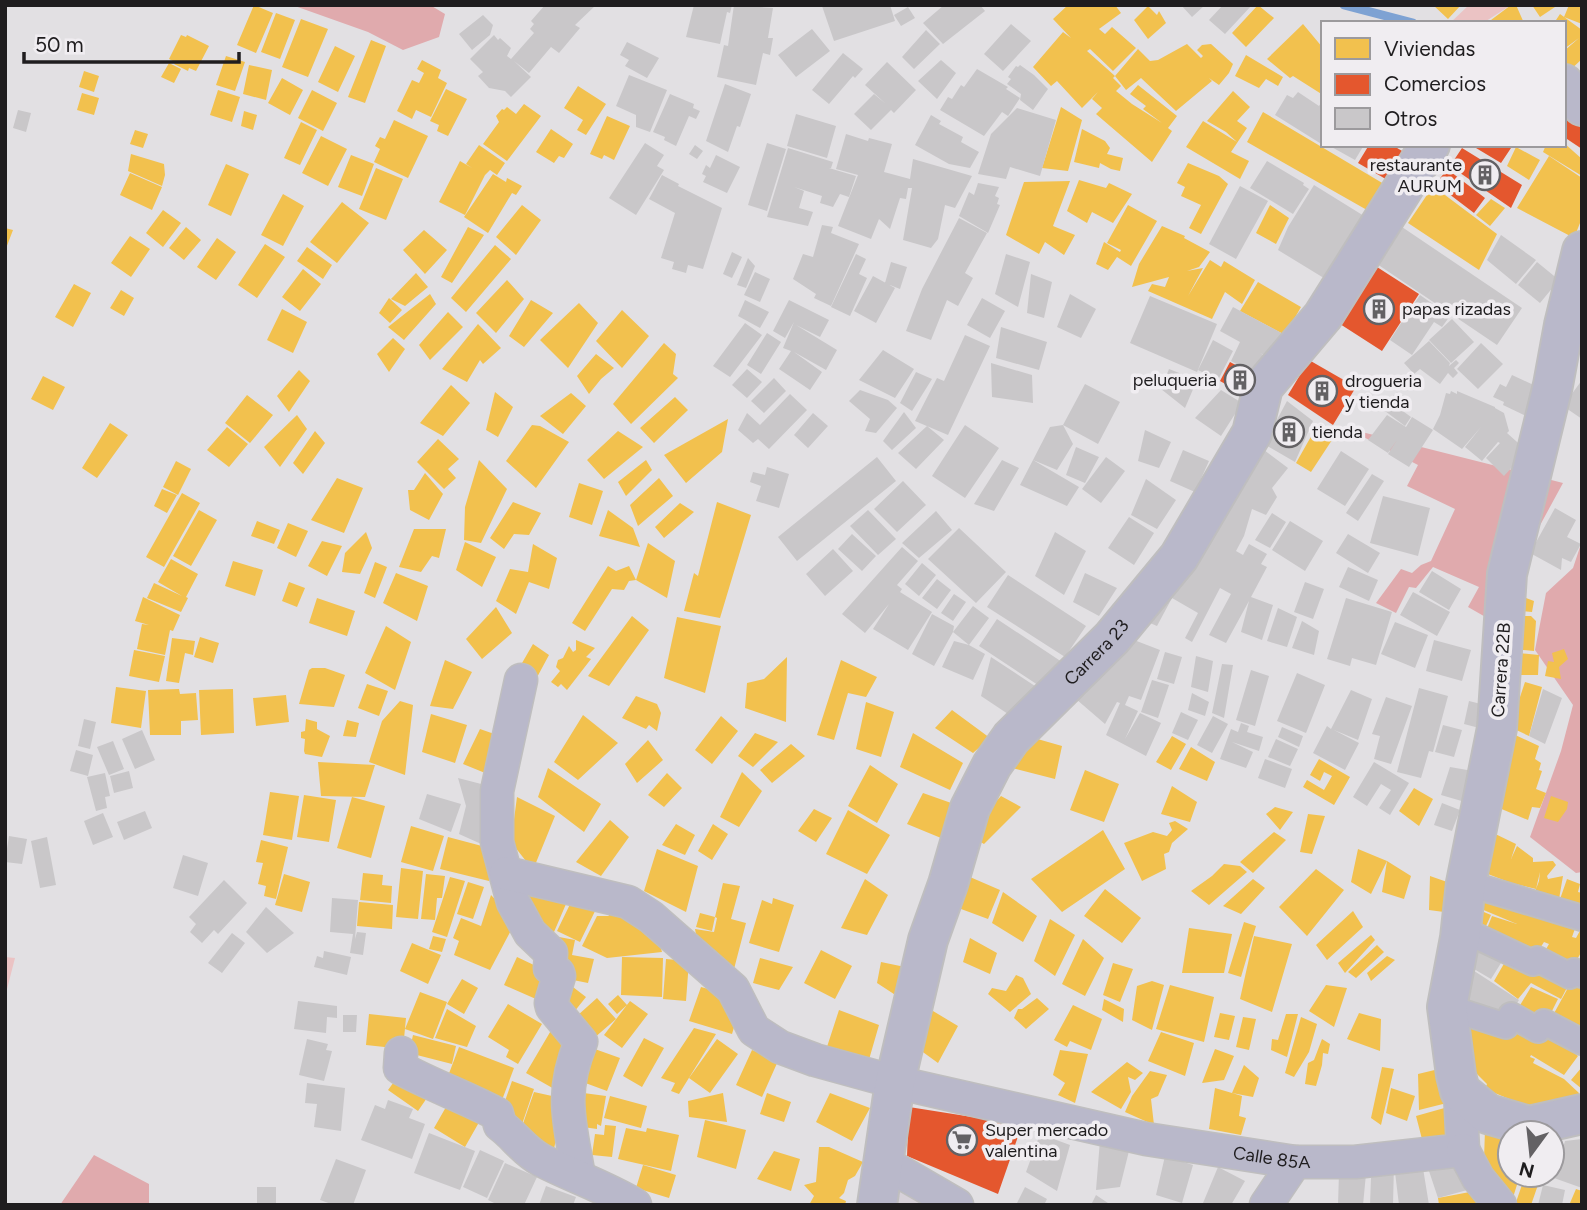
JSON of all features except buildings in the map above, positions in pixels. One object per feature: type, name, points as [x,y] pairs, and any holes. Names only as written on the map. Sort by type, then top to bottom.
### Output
[{"type":"street","points":[[1566,86],[1582,106]]},
{"type":"street","name":"Carrera 23","points":[[877,1205],[895,1082],[928,940],[970,808],[992,765],[1011,738],[1112,638],[1179,557],[1252,433],[1263,387],[1323,316],[1429,147]]},
{"type":"street","name":"Carrera 22B","points":[[1460,1091],[1455,1075],[1447,1007],[1466,883],[1497,728],[1507,574],[1582,251]]},
{"type":"street","points":[[521,680],[497,790],[497,842],[513,902],[530,933],[551,953],[550,968],[558,972],[552,1007],[581,1042],[568,1076],[566,1105],[579,1177]]},
{"type":"street","name":"Calle 85A","points":[[506,873],[628,902],[651,917],[733,989],[754,1030],[780,1047],[815,1060],[895,1082],[1146,1139],[1296,1162],[1355,1162],[1463,1150]]},
{"type":"street","points":[[1466,883],[1582,918]]},
{"type":"street","points":[[1461,929],[1533,963],[1537,959],[1570,976],[1574,971],[1582,975]]},
{"type":"street","points":[[1447,1007],[1506,1026],[1511,1015],[1538,1030],[1544,1022],[1582,1042]]},
{"type":"street","points":[[401,1053],[400,1068],[497,1114],[499,1125],[510,1132],[522,1147],[540,1159],[635,1205]]},
{"type":"street","points":[[1460,1091],[1488,1114],[1530,1126],[1582,1114]]},
{"type":"street","points":[[1460,1091],[1463,1150],[1478,1178],[1500,1205]]},
{"type":"street","points":[[883,1162],[957,1205]]},
{"type":"street","points":[[1266,1205],[1296,1162]]},
{"type":"shaded area","points":[[292,5],[430,5],[445,14],[439,37],[403,50],[368,32]]},
{"type":"shaded area","points":[[1469,5],[1511,5],[1486,21],[1452,21]]},
{"type":"shaded area","points":[[1346,428],[1563,483],[1489,619],[1468,607],[1479,587],[1433,567],[1416,588],[1409,587],[1396,613],[1376,603],[1401,569],[1412,573],[1431,561],[1455,509],[1407,486],[1418,465]]},
{"type":"shaded area","points":[[1582,541],[1582,872],[1576,873],[1530,837],[1561,751],[1573,705],[1535,650],[1546,593],[1573,568]]},
{"type":"shaded area","points":[[5,957],[15,958],[5,997]]},
{"type":"shaded area","points":[[94,1155],[149,1184],[149,1205],[60,1205]]},
{"type":"shaded area","points":[[902,1184],[938,1205],[897,1205]]},
{"type":"waterway","points":[[1344,5],[1405,21]]},
{"type":"place","name":"restaurante AURUM","points":[[1485,175]]},
{"type":"place","name":"papas rizadas","points":[[1379,309]]},
{"type":"place","name":"peluqueria","points":[[1240,380]]},
{"type":"place","name":"drogueria y tienda","points":[[1322,391]]},
{"type":"place","name":"tienda","points":[[1289,432]]},
{"type":"place","name":"Super mercado valentina","points":[[962,1140]]}]
